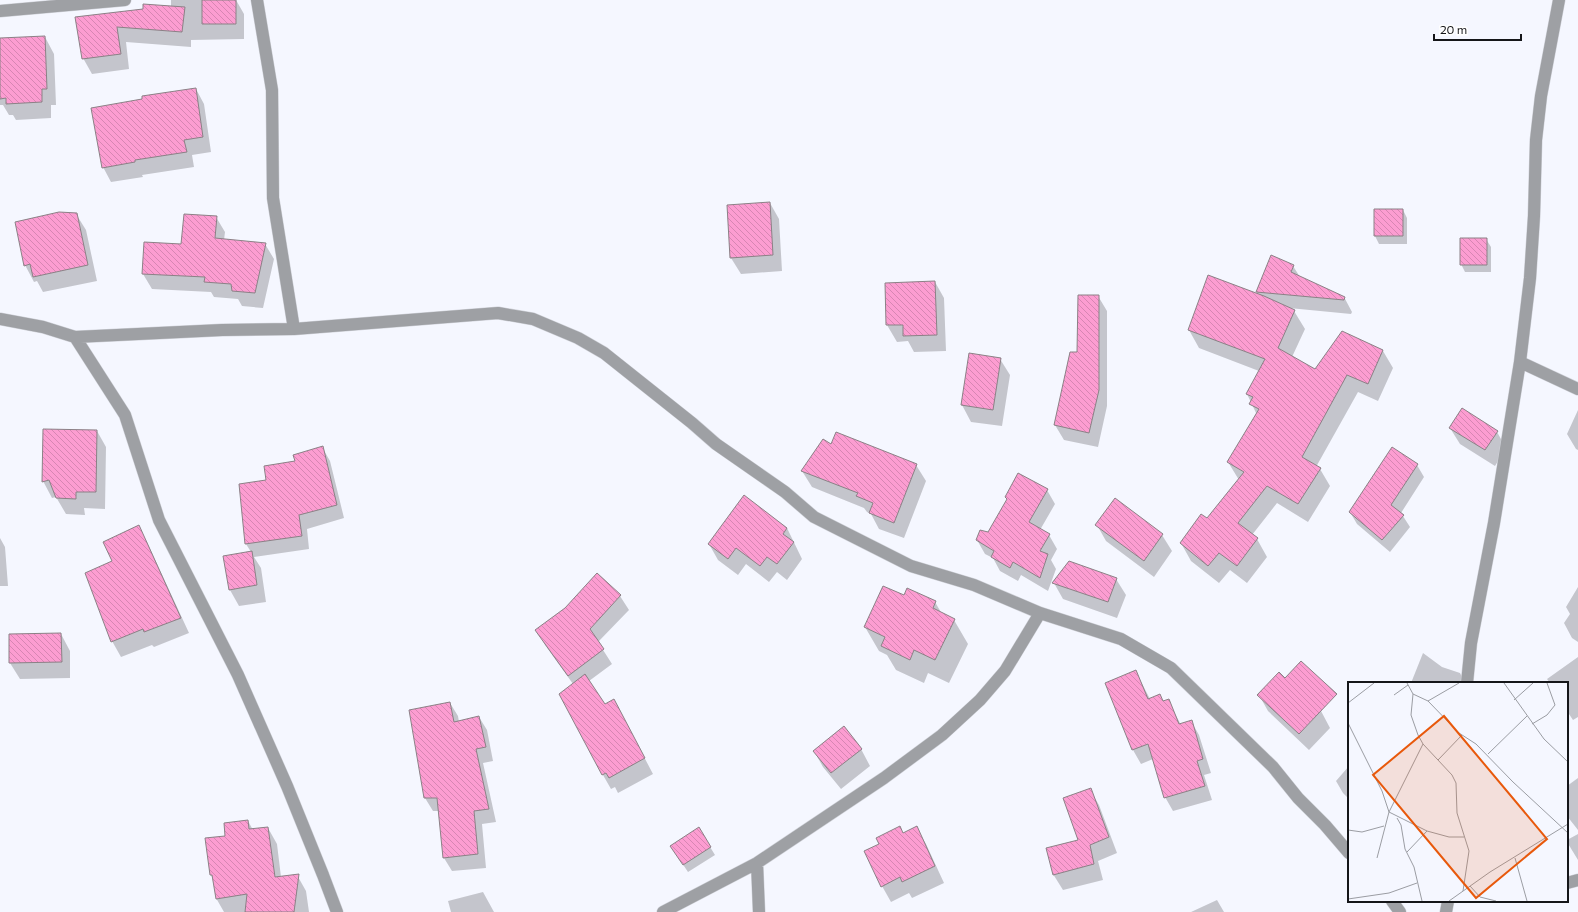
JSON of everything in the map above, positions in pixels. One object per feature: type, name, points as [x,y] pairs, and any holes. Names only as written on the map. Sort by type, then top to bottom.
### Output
[{"type":"street","points":[[0,11],[125,0]]},
{"type":"street","points":[[257,0],[272,90],[273,198],[294,329]]},
{"type":"street","points":[[1467,682],[1471,643],[1494,523],[1520,362],[1530,278],[1534,216],[1536,140],[1544,82],[1559,0]]},
{"type":"street","points":[[0,319],[43,326],[75,337],[222,330],[294,329],[498,313],[534,319],[578,338],[604,353],[716,444],[785,492],[814,517],[910,566],[974,585],[1040,613],[1121,639],[1171,668],[1273,767],[1298,798],[1325,824],[1348,852]]},
{"type":"street","points":[[75,337],[125,415],[159,520],[238,675],[287,786],[337,912]]},
{"type":"street","points":[[1520,362],[1578,389]]},
{"type":"street","points":[[663,912],[757,863],[884,778],[942,735],[980,700],[1005,671],[1040,613]]},
{"type":"street","points":[[757,863],[759,912]]},
{"type":"street","points":[[1568,883],[1578,880]]},
{"type":"street","points":[[1393,902],[1400,912]]},
{"type":"street","points":[[1446,912],[1448,902]]},
{"type":"building","points":[[202,0],[236,0],[236,24],[202,24]]},
{"type":"building","points":[[143,4],[185,7],[182,32],[117,27],[121,54],[82,59],[75,17],[143,9]]},
{"type":"building","points":[[45,36],[47,89],[42,89],[42,102],[6,104],[6,98],[0,99],[0,38]]},
{"type":"building","points":[[196,88],[203,137],[184,140],[187,152],[135,160],[135,162],[102,168],[91,108],[142,99],[142,96]]},
{"type":"building","points":[[770,202],[773,255],[730,258],[727,205]]},
{"type":"building","points":[[1374,209],[1403,209],[1403,236],[1374,236]]},
{"type":"building","points":[[59,212],[77,213],[88,265],[33,277],[30,264],[24,266],[15,222]]},
{"type":"building","points":[[184,214],[217,216],[215,238],[266,243],[255,293],[232,291],[231,284],[204,282],[205,277],[142,274],[144,242],[181,244]]},
{"type":"building","points":[[1460,238],[1487,238],[1487,265],[1460,265]]},
{"type":"building","points":[[1271,255],[1294,265],[1291,272],[1345,297],[1344,300],[1256,292]]},
{"type":"building","points":[[1208,275],[1264,296],[1295,310],[1278,348],[1315,369],[1342,331],[1383,350],[1368,384],[1347,375],[1302,457],[1321,468],[1298,504],[1267,486],[1238,523],[1258,538],[1237,566],[1219,553],[1208,566],[1180,543],[1201,514],[1207,518],[1244,472],[1227,462],[1259,409],[1249,404],[1253,397],[1246,394],[1265,359],[1188,330]]},
{"type":"building","points":[[935,281],[937,335],[903,336],[903,325],[886,325],[885,283]]},
{"type":"building","points":[[1078,295],[1099,295],[1099,390],[1089,433],[1054,425],[1070,352],[1077,352]]},
{"type":"building","points":[[969,353],[1001,358],[993,410],[961,405]]},
{"type":"building","points":[[1462,408],[1498,431],[1485,450],[1449,428]]},
{"type":"building","points":[[43,429],[97,430],[96,492],[76,492],[76,499],[56,498],[49,480],[42,482]]},
{"type":"building","points":[[836,432],[917,464],[894,523],[869,513],[873,503],[856,496],[858,493],[801,471],[823,439],[831,444]]},
{"type":"building","points":[[323,446],[337,505],[299,515],[302,536],[245,544],[239,484],[266,480],[264,466],[295,461],[293,455]]},
{"type":"building","points":[[1392,447],[1418,464],[1391,505],[1404,515],[1382,540],[1349,512]]},
{"type":"building","points":[[1018,473],[1048,489],[1029,522],[1050,534],[1040,551],[1048,554],[1040,578],[1013,562],[1010,568],[991,557],[994,551],[976,540],[980,530],[988,532],[1007,499],[1005,497]]},
{"type":"building","points":[[744,495],[787,528],[783,534],[794,542],[777,564],[767,557],[760,566],[736,548],[728,559],[708,544]]},
{"type":"building","points":[[1115,498],[1163,534],[1144,561],[1095,525]]},
{"type":"building","points":[[139,525],[181,618],[144,632],[143,629],[111,642],[85,573],[112,561],[103,542]]},
{"type":"building","points":[[252,551],[257,585],[229,590],[223,556]]},
{"type":"building","points":[[1069,561],[1117,578],[1108,602],[1052,583]]},
{"type":"building","points":[[597,573],[621,595],[590,629],[604,649],[568,676],[535,630],[565,608]]},
{"type":"building","points":[[883,586],[904,595],[907,588],[936,601],[933,608],[955,619],[935,660],[914,650],[910,660],[881,646],[885,637],[864,627]]},
{"type":"building","points":[[61,633],[62,662],[9,663],[9,634]]},
{"type":"building","points":[[1301,661],[1337,694],[1299,734],[1257,695],[1279,672],[1285,678]]},
{"type":"building","points":[[1136,670],[1148,699],[1160,694],[1163,701],[1169,699],[1179,724],[1192,720],[1203,759],[1197,761],[1205,786],[1164,798],[1148,744],[1132,750],[1105,683]]},
{"type":"building","points":[[585,674],[605,704],[614,699],[645,758],[609,778],[606,773],[602,775],[559,694]]},
{"type":"building","points":[[450,702],[454,722],[479,716],[486,747],[476,749],[489,809],[474,811],[478,854],[443,858],[437,798],[424,798],[409,710]]},
{"type":"building","points":[[844,726],[862,749],[831,773],[813,751]]},
{"type":"building","points":[[1091,788],[1109,837],[1090,845],[1094,864],[1053,875],[1046,848],[1078,840],[1063,798]]},
{"type":"building","points":[[248,820],[249,829],[268,827],[275,877],[299,874],[294,912],[245,912],[247,894],[216,899],[212,875],[210,875],[205,838],[225,836],[224,823]]},
{"type":"building","points":[[900,826],[903,833],[917,826],[935,866],[902,882],[900,877],[881,887],[864,851],[879,844],[876,838]]},
{"type":"building","points":[[699,827],[711,847],[683,865],[670,846]]}]
